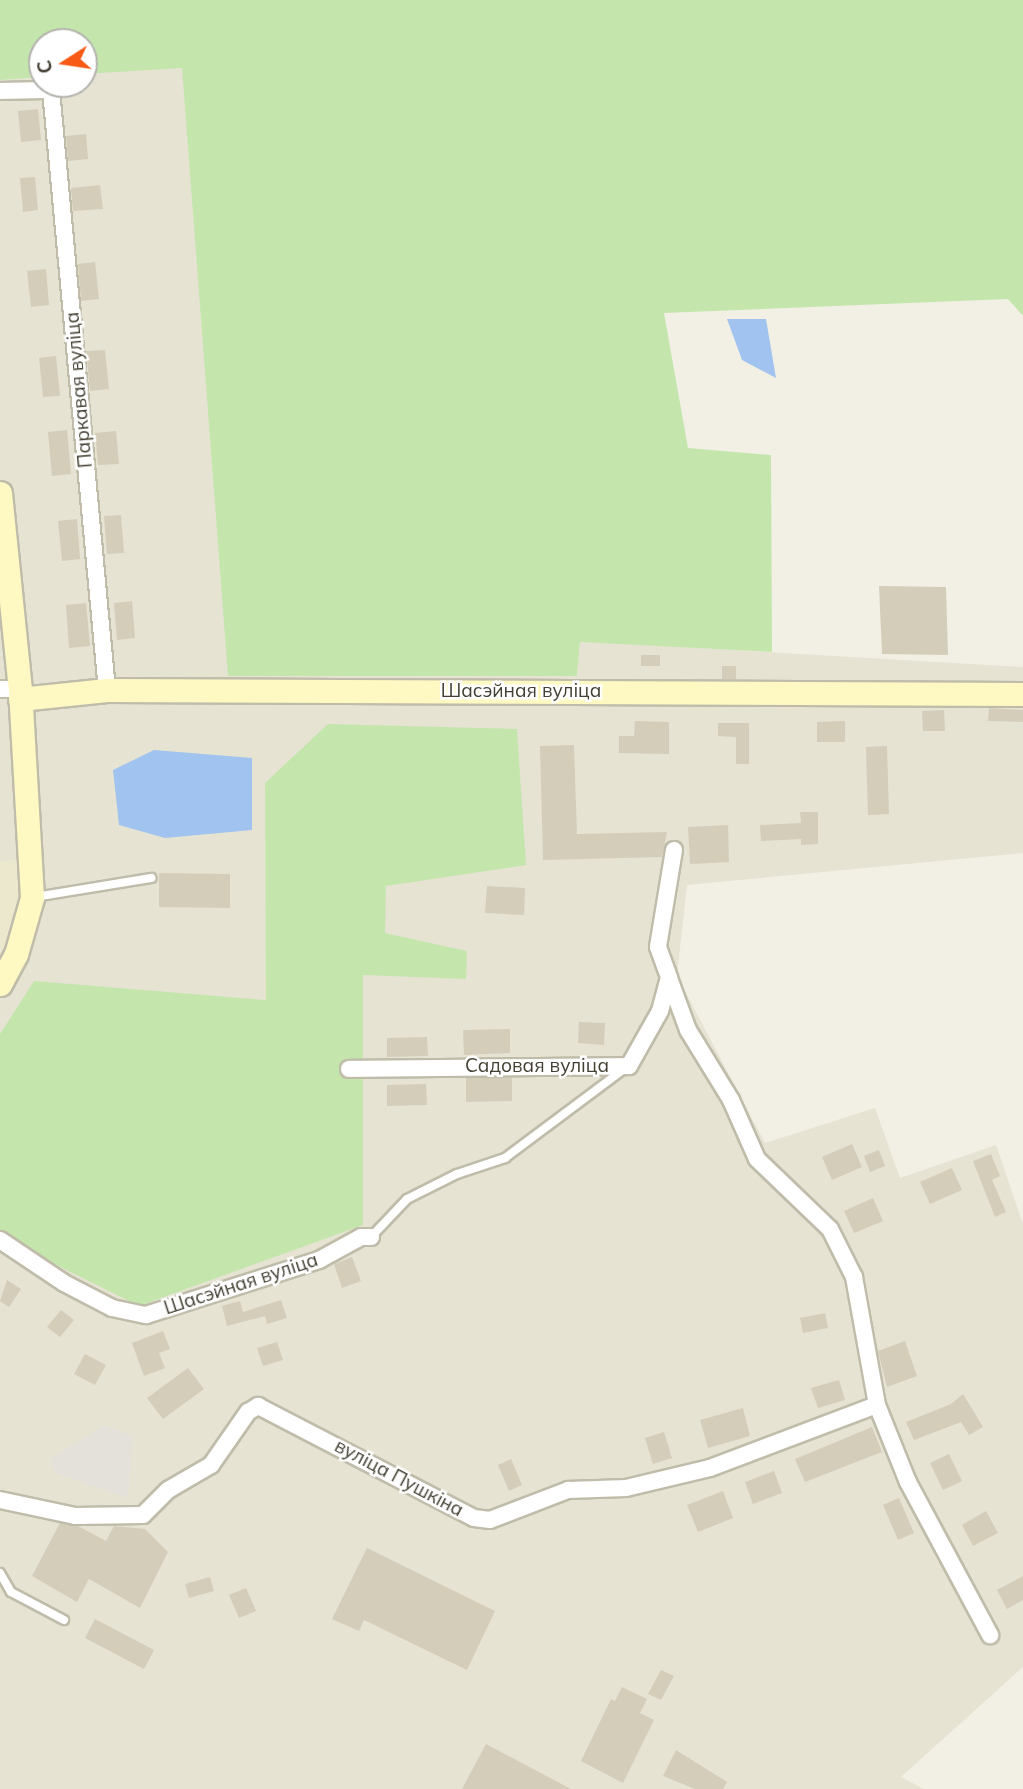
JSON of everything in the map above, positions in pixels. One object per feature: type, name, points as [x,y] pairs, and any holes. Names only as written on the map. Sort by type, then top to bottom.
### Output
[{"type":"main road","points":[[0,493],[13,692],[32,898],[16,954],[0,984]]},
{"type":"main road","name":"Шасэйная вуліца","points":[[13,692],[107,690],[1023,694]]},
{"type":"street","name":"Паркавая вуліца","points":[[0,91],[51,90],[107,690]]},
{"type":"street","points":[[674,850],[658,947],[688,1030],[731,1100],[757,1159],[830,1229],[854,1276],[877,1405],[908,1482],[990,1635]]},
{"type":"street","name":"Садовая вуліца","points":[[349,1069],[629,1066],[660,1011],[668,978]]},
{"type":"street","name":"Шасэйная вуліца","points":[[0,1240],[64,1283],[112,1308],[146,1315],[319,1260],[361,1237],[371,1237]]},
{"type":"street","name":"вуліца Пушкіна","points":[[0,1500],[75,1516],[143,1515],[168,1490],[211,1465],[248,1412],[258,1406],[474,1518],[490,1520],[568,1490],[626,1488],[710,1468],[877,1405]]},
{"type":"lane","points":[[32,898],[151,878]]},
{"type":"lane","points":[[371,1237],[407,1199],[457,1174],[505,1158],[629,1066]]},
{"type":"lane","points":[[0,1573],[11,1592],[64,1620]]},
{"type":"shaded area","points":[[0,0],[212,0],[577,676],[580,641],[1023,667],[1023,853],[687,885],[677,976],[765,1143],[875,1108],[900,1178],[996,1145],[1023,1224],[1023,1667],[901,1777],[924,1789],[0,1789]]},
{"type":"shaded area","points":[[22,860],[22,901],[15,934],[0,958],[0,861]]},
{"type":"shaded area","points":[[104,1425],[133,1436],[128,1498],[55,1473],[50,1459]]},
{"type":"green space","points":[[0,0],[1023,0],[1023,316],[1008,299],[664,313],[688,448],[771,455],[772,652],[580,642],[577,676],[228,676],[182,68],[98,73],[98,28],[28,28],[28,78],[0,80]]},
{"type":"green space","points":[[328,724],[517,729],[526,865],[386,886],[385,933],[467,951],[466,979],[363,975],[363,1225],[139,1306],[0,1237],[0,1034],[34,981],[266,1000],[265,783]]},
{"type":"water","points":[[727,319],[766,319],[776,378],[742,360]]},
{"type":"water","points":[[154,750],[252,758],[252,830],[165,838],[119,825],[113,770]]},
{"type":"building","points":[[38,109],[41,140],[21,142],[18,111]]},
{"type":"building","points":[[86,134],[88,159],[68,161],[66,136]]},
{"type":"building","points":[[35,177],[38,210],[23,212],[20,178]]},
{"type":"building","points":[[100,185],[103,209],[73,211],[71,188]]},
{"type":"building","points":[[95,262],[99,299],[81,301],[78,264]]},
{"type":"building","points":[[46,269],[49,305],[31,307],[27,271]]},
{"type":"building","points":[[105,350],[109,389],[90,391],[86,351]]},
{"type":"building","points":[[56,356],[60,396],[43,397],[39,358]]},
{"type":"building","points":[[67,430],[71,474],[52,476],[48,432]]},
{"type":"building","points":[[116,431],[119,464],[98,465],[95,433]]},
{"type":"building","points":[[121,515],[124,553],[107,554],[104,516]]},
{"type":"building","points":[[77,519],[80,559],[62,561],[58,521]]},
{"type":"building","points":[[879,586],[946,587],[948,655],[882,654]]},
{"type":"building","points":[[132,601],[135,638],[117,640],[114,603]]},
{"type":"building","points":[[86,603],[90,646],[69,648],[66,605]]},
{"type":"building","points":[[641,655],[660,655],[660,666],[641,666]]},
{"type":"building","points":[[722,666],[736,666],[736,679],[722,679]]},
{"type":"building","points":[[989,708],[1023,710],[1023,722],[988,721]]},
{"type":"building","points":[[944,710],[945,731],[923,731],[922,711]]},
{"type":"building","points":[[635,721],[669,722],[669,754],[619,753],[619,736],[634,736]]},
{"type":"building","points":[[845,721],[845,742],[817,742],[817,722]]},
{"type":"building","points":[[718,723],[749,723],[749,764],[736,764],[736,737],[718,736]]},
{"type":"building","points":[[574,745],[577,834],[667,832],[662,857],[543,860],[540,746]]},
{"type":"building","points":[[887,746],[889,814],[868,815],[866,747]]},
{"type":"building","points":[[800,812],[818,812],[818,844],[801,845],[801,839],[761,841],[760,825],[801,823]]},
{"type":"building","points":[[728,825],[729,862],[690,864],[688,827]]},
{"type":"building","points":[[159,873],[230,874],[230,908],[159,907]]},
{"type":"building","points":[[487,886],[525,888],[524,915],[485,913]]},
{"type":"building","points":[[579,1022],[605,1023],[604,1045],[578,1043]]},
{"type":"building","points":[[510,1029],[510,1053],[464,1055],[463,1030]]},
{"type":"building","points":[[427,1037],[428,1056],[387,1057],[387,1038]]},
{"type":"building","points":[[466,1078],[512,1078],[512,1101],[466,1102]]},
{"type":"building","points":[[426,1084],[427,1105],[387,1106],[387,1085]]},
{"type":"building","points":[[852,1144],[862,1167],[832,1180],[822,1157]]},
{"type":"building","points":[[879,1150],[885,1166],[870,1172],[864,1156]]},
{"type":"building","points":[[991,1154],[1000,1176],[992,1180],[1006,1212],[995,1217],[973,1161]]},
{"type":"building","points":[[952,1168],[962,1190],[930,1204],[920,1182]]},
{"type":"building","points":[[873,1198],[883,1221],[854,1233],[844,1211]]},
{"type":"building","points":[[352,1257],[361,1281],[342,1288],[334,1264]]},
{"type":"building","points":[[7,1280],[21,1289],[9,1307],[0,1301]]},
{"type":"building","points":[[281,1300],[287,1318],[267,1324],[265,1316],[227,1326],[222,1306],[240,1301],[243,1312]]},
{"type":"building","points":[[61,1310],[74,1320],[60,1337],[47,1327]]},
{"type":"building","points":[[825,1313],[828,1328],[803,1333],[800,1318]]},
{"type":"building","points":[[163,1331],[170,1349],[159,1353],[165,1368],[144,1376],[132,1343]]},
{"type":"building","points":[[905,1341],[917,1376],[887,1387],[878,1351]]},
{"type":"building","points":[[277,1342],[283,1360],[263,1366],[257,1348]]},
{"type":"building","points":[[85,1354],[106,1365],[95,1385],[74,1374]]},
{"type":"building","points":[[188,1368],[204,1389],[163,1419],[147,1398]]},
{"type":"building","points":[[839,1380],[845,1400],[818,1408],[811,1388]]},
{"type":"building","points":[[963,1394],[983,1427],[969,1435],[961,1422],[914,1440],[906,1422],[951,1404]]},
{"type":"building","points":[[743,1408],[750,1436],[708,1448],[700,1420]]},
{"type":"building","points":[[872,1427],[882,1452],[805,1482],[795,1459]]},
{"type":"building","points":[[664,1432],[672,1458],[653,1464],[645,1438]]},
{"type":"building","points":[[949,1454],[962,1481],[943,1490],[930,1463]]},
{"type":"building","points":[[511,1459],[522,1485],[509,1491],[498,1465]]},
{"type":"building","points":[[774,1471],[782,1493],[753,1504],[745,1482]]},
{"type":"building","points":[[723,1491],[733,1518],[698,1532],[687,1505]]},
{"type":"building","points":[[899,1498],[914,1533],[898,1540],[883,1505]]},
{"type":"building","points":[[986,1511],[998,1533],[973,1546],[962,1525]]},
{"type":"building","points":[[60,1523],[78,1526],[106,1541],[114,1526],[145,1529],[168,1552],[140,1608],[89,1579],[77,1602],[32,1576]]},
{"type":"building","points":[[367,1548],[495,1611],[467,1670],[364,1620],[359,1631],[332,1619]]},
{"type":"building","points":[[1023,1576],[1023,1600],[1007,1609],[997,1590]]},
{"type":"building","points":[[210,1577],[214,1591],[189,1598],[185,1584]]},
{"type":"building","points":[[246,1588],[256,1611],[239,1618],[229,1595]]},
{"type":"building","points":[[95,1619],[154,1650],[144,1669],[85,1638]]},
{"type":"building","points":[[661,1670],[674,1676],[661,1700],[648,1694]]},
{"type":"building","points":[[622,1687],[647,1699],[640,1713],[654,1720],[623,1783],[581,1761],[611,1699],[615,1701]]},
{"type":"building","points":[[486,1744],[571,1789],[462,1789]]},
{"type":"building","points":[[676,1750],[727,1782],[723,1789],[695,1789],[663,1776]]}]
